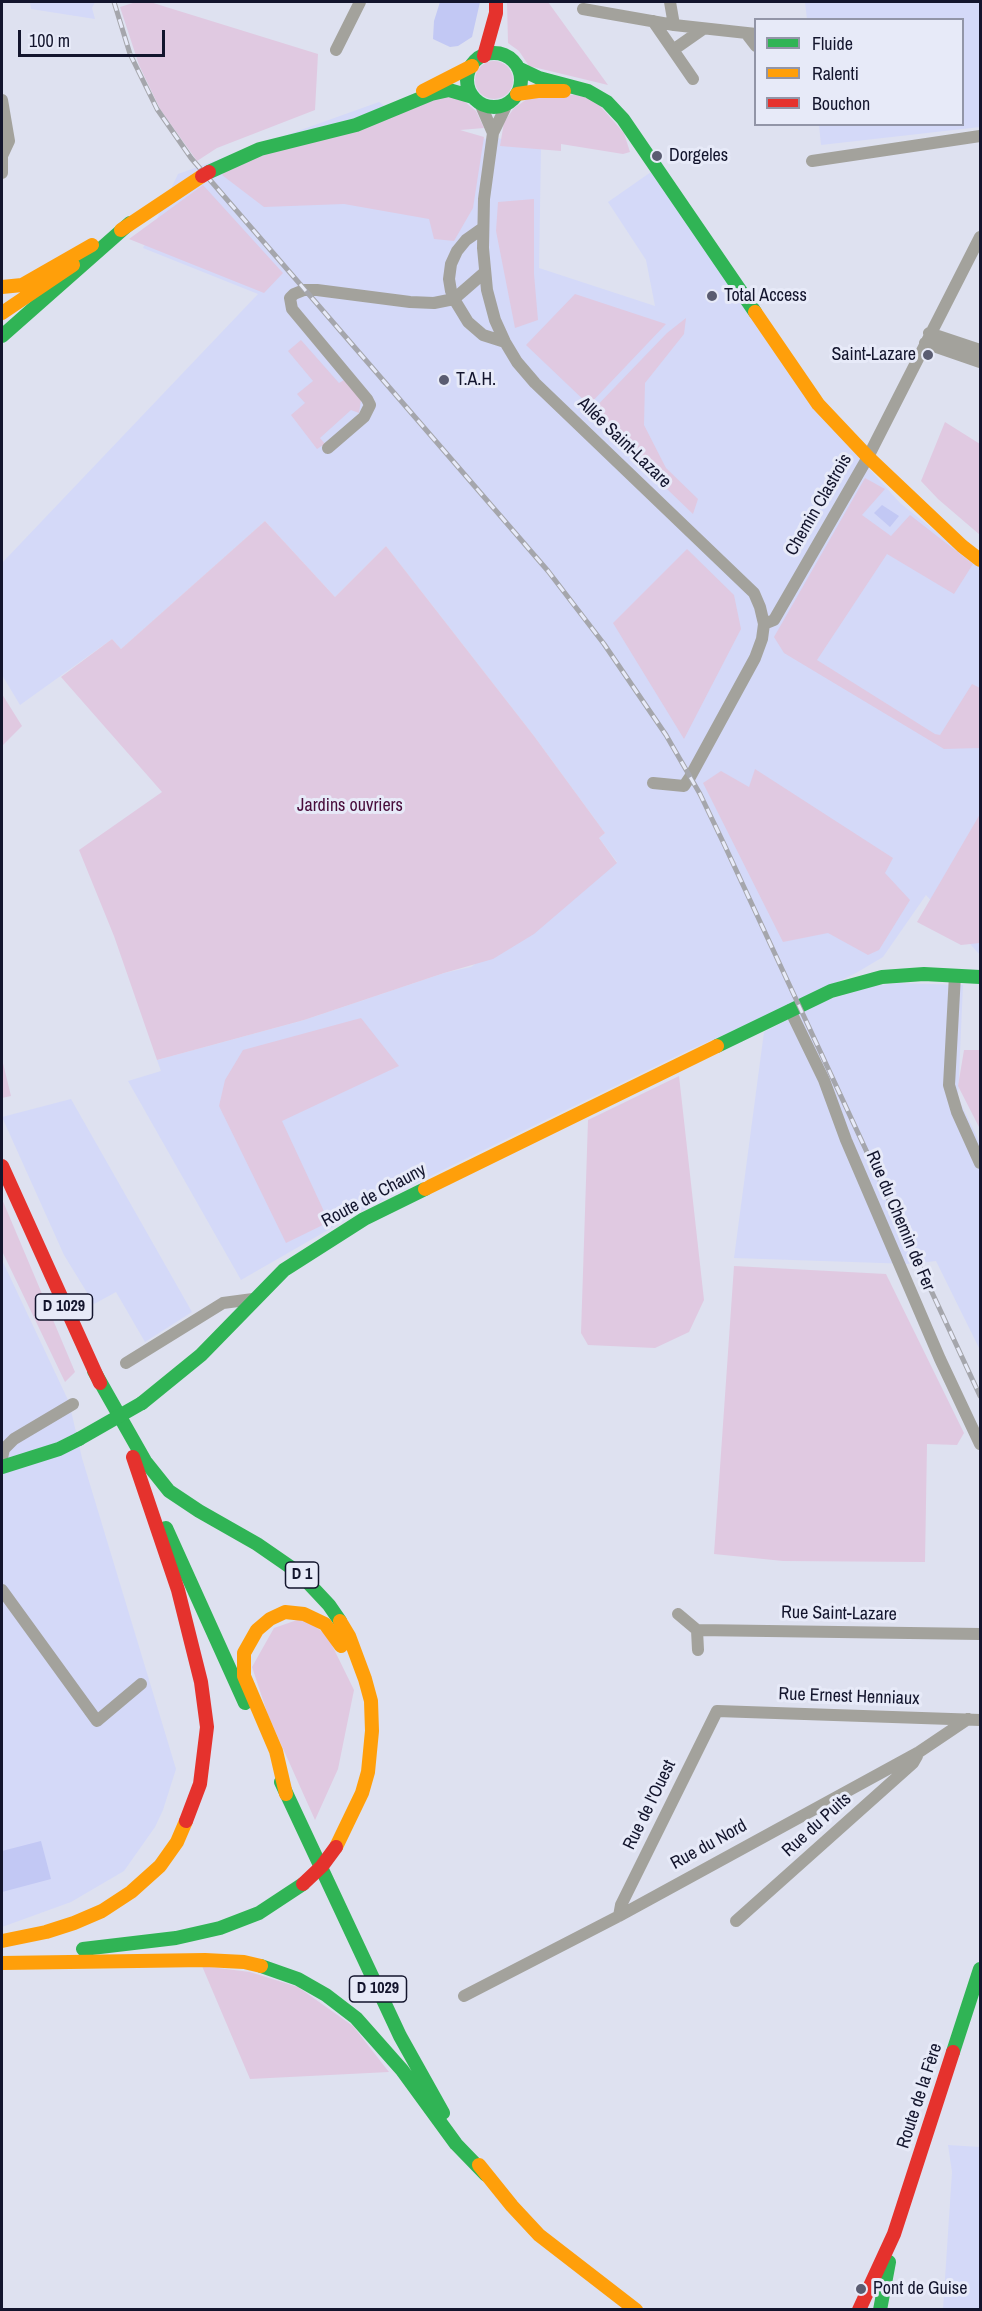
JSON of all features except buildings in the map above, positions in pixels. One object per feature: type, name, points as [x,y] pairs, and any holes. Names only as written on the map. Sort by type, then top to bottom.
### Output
[{"type":"main road","points":[[484,56],[496,7]]},
{"type":"main road","points":[[496,7],[500,41],[508,57],[518,68],[539,78],[588,91],[607,102],[622,119],[818,404],[868,457],[962,546],[981,560]]},
{"type":"main road","points":[[400,106],[433,84],[472,66],[484,56],[492,54],[508,57]]},
{"type":"main road","points":[[472,66],[468,81],[476,100]]},
{"type":"main road","points":[[512,99],[520,86],[518,68]]},
{"type":"main road","points":[[2,287],[22,285],[31,281],[130,223],[206,174],[260,149],[356,125],[431,94],[449,90],[498,107],[512,99],[538,91],[588,91]]},
{"type":"main road","points":[[2,313],[68,269],[130,223]]},
{"type":"main road","points":[[2,336],[130,223]]},
{"type":"main road","points":[[2,325],[49,289],[68,269]]},
{"type":"main road","name":"Route de Chauny","points":[[2,1467],[59,1449],[142,1403],[201,1355],[253,1299],[284,1270],[364,1219],[831,991],[874,978],[924,974],[981,977]]},
{"type":"main road","name":"D 1029","points":[[2,1166],[286,1794],[400,2036],[446,2117],[486,2175],[539,2235],[636,2310]]},
{"type":"main road","name":"D 1","points":[[2,1958],[176,1938],[234,1924],[259,1913],[303,1877],[331,1844],[354,1813],[368,1772],[372,1731],[370,1701],[365,1679],[349,1636],[329,1605],[299,1573],[257,1544],[169,1491],[145,1461],[94,1371]]},
{"type":"main road","name":"D 1","points":[[2,1942],[81,1921],[102,1911],[131,1892],[160,1866],[177,1842],[201,1784],[207,1727],[201,1682],[180,1599],[133,1456]]},
{"type":"main road","name":"D 1","points":[[286,1794],[276,1751],[256,1708],[242,1668],[244,1653],[257,1630],[278,1615],[292,1612],[315,1618],[325,1624],[340,1644],[354,1676],[361,1711],[360,1746],[355,1779],[331,1844]]},
{"type":"main road","name":"D 1","points":[[2,1942],[22,1944],[157,1930],[201,1921],[223,1915],[303,1877]]},
{"type":"main road","points":[[2,1963],[205,1959],[263,1966],[298,1979],[326,1995],[356,2018],[402,2070],[456,2144],[486,2175]]},
{"type":"main road","name":"Route de la Fère","points":[[859,2310],[894,2234],[981,1969]]},
{"type":"main road","name":"Route de la Fère","points":[[880,2310],[894,2234]]},
{"type":"street","points":[[336,50],[360,2]]},
{"type":"street","points":[[670,2],[674,25]]},
{"type":"street","points":[[583,9],[674,25],[751,34]]},
{"type":"street","points":[[653,21],[693,79]]},
{"type":"street","points":[[673,50],[703,29]]},
{"type":"street","points":[[493,133],[512,99]]},
{"type":"street","points":[[2,100],[9,141],[2,156],[2,174]]},
{"type":"street","points":[[476,100],[493,133]]},
{"type":"street","name":"Allée Saint-Lazare","points":[[493,133],[484,199],[485,272],[495,320],[505,342],[517,362],[535,383],[754,593],[764,624]]},
{"type":"street","points":[[812,161],[981,136]]},
{"type":"street","points":[[483,228],[466,240],[457,251],[451,264],[449,279],[454,299],[468,322],[483,335],[505,342]]},
{"type":"street","name":"Chemin Clastrois","points":[[653,783],[684,786],[755,658],[762,639],[764,624],[774,620],[868,457],[927,338],[981,237]]},
{"type":"street","points":[[328,448],[364,417],[370,405],[297,317],[292,309],[290,298],[297,291],[304,290],[417,303],[454,299],[485,272]]},
{"type":"street","points":[[927,338],[981,350]]},
{"type":"street","points":[[927,338],[981,362]]},
{"type":"street","points":[[955,975],[949,1085],[957,1112],[981,1163]]},
{"type":"street","name":"Rue du Chemin de Fer","points":[[795,1007],[846,1140],[935,1349],[981,1444]]},
{"type":"street","points":[[126,1363],[223,1303],[253,1299]]},
{"type":"street","points":[[2,1458],[4,1449],[14,1439],[73,1404]]},
{"type":"street","points":[[2,1590],[97,1721],[141,1684]]},
{"type":"street","points":[[678,1614],[697,1630],[698,1650]]},
{"type":"street","name":"Rue Saint-Lazare","points":[[697,1630],[981,1634]]},
{"type":"street","name":"Rue Ernest Henniaux","points":[[717,1711],[981,1720]]},
{"type":"street","name":"Rue de l'Ouest","points":[[619,1916],[621,1905],[717,1711]]},
{"type":"street","name":"Rue du Nord","points":[[464,1996],[619,1916],[919,1752],[968,1719]]},
{"type":"street","name":"Rue du Puits","points":[[736,1921],[913,1763],[919,1752]]},
{"type":"shaded area","points":[[30,2],[95,2],[92,8],[95,19],[31,9]]},
{"type":"shaded area","points":[[440,2],[480,2],[472,37],[458,46],[450,47],[433,39],[434,21]]},
{"type":"shaded area","points":[[805,2],[980,2],[980,127],[821,145],[819,126],[964,126],[964,18],[807,18]]},
{"type":"shaded area","points":[[379,102],[436,141],[498,138],[541,149],[539,268],[655,306],[646,260],[608,202],[651,172],[811,404],[900,503],[980,567],[980,955],[926,895],[883,957],[856,973],[687,1051],[453,1165],[361,1211],[241,1280],[128,1081],[161,1071],[157,1060],[304,1020],[444,973],[471,967],[617,862],[599,838],[605,833],[534,736],[386,546],[335,597],[265,521],[121,649],[112,639],[20,705],[2,675],[2,563],[258,294],[143,248],[178,174]]},
{"type":"shaded area","points":[[882,505],[899,516],[890,527],[874,513]]},
{"type":"shaded area","points":[[898,983],[963,985],[958,1098],[980,1143],[980,1350],[936,1261],[911,1264],[734,1258],[764,1032],[824,1001],[873,986]]},
{"type":"shaded area","points":[[71,1099],[192,1312],[145,1342],[116,1292],[94,1304],[64,1255],[2,1117]]},
{"type":"shaded area","points":[[2,1260],[69,1402],[82,1458],[176,1769],[155,1827],[124,1871],[71,1902],[2,1927]]},
{"type":"shaded area","points":[[41,1841],[51,1879],[2,1892],[2,1851]]},
{"type":"shaded area","points":[[948,2145],[980,2147],[980,2309],[943,2309],[952,2172]]},
{"type":"green space","points":[[136,2],[150,2],[318,54],[315,110],[217,148],[197,161],[160,109],[139,65],[120,7]]},
{"type":"green space","points":[[507,2],[548,2],[608,85],[529,66],[519,51],[508,43]]},
{"type":"green space","points":[[494,61],[508,66],[513,80],[508,94],[494,99],[480,94],[475,80],[480,66]]},
{"type":"green space","points":[[536,93],[576,95],[595,100],[624,133],[630,152],[623,154],[561,144],[561,151],[500,146],[504,122],[514,108]]},
{"type":"green space","points":[[447,94],[459,97],[476,111],[484,128],[460,130],[484,137],[473,208],[454,241],[434,239],[429,219],[344,204],[264,207],[222,175],[230,166]]},
{"type":"green space","points":[[203,185],[283,273],[264,293],[129,239]]},
{"type":"green space","points":[[534,199],[534,274],[538,320],[515,328],[496,231],[498,202]]},
{"type":"green space","points":[[575,294],[666,324],[589,405],[526,345]]},
{"type":"green space","points":[[686,318],[684,334],[645,383],[644,425],[666,468],[698,499],[693,514],[589,414],[667,333]]},
{"type":"green space","points":[[301,340],[339,383],[344,380],[361,400],[359,413],[351,410],[320,438],[325,444],[317,449],[291,415],[305,403],[297,394],[313,381],[288,351]]},
{"type":"green space","points":[[945,422],[980,444],[980,535],[938,499],[921,481]]},
{"type":"green space","points":[[865,478],[885,489],[862,515],[891,536],[910,515],[973,564],[954,594],[887,554],[817,660],[940,735],[972,684],[980,688],[980,748],[944,749],[784,653],[774,637]]},
{"type":"green space","name":"Jardins ouvriers","points":[[265,521],[335,597],[386,546],[534,736],[605,833],[599,838],[617,863],[534,934],[493,959],[304,1020],[157,1060],[114,936],[79,850],[162,792],[61,677],[112,639],[121,649]]},
{"type":"green space","points":[[687,549],[734,595],[741,629],[684,739],[613,623]]},
{"type":"green space","points":[[2,694],[22,726],[2,746]]},
{"type":"green space","points":[[755,769],[893,858],[885,873],[910,900],[879,950],[868,955],[828,933],[783,942],[703,783],[721,771],[749,787]]},
{"type":"green space","points":[[980,814],[980,943],[961,945],[917,922]]},
{"type":"green space","points":[[361,1018],[399,1066],[282,1121],[329,1222],[286,1243],[219,1106],[225,1080],[243,1050]]},
{"type":"green space","points":[[964,1050],[980,1050],[980,1129],[958,1086]]},
{"type":"green space","points":[[2,1059],[11,1096],[2,1098]]},
{"type":"green space","points":[[679,1076],[704,1300],[689,1332],[655,1348],[588,1345],[581,1333],[588,1120]]},
{"type":"green space","points":[[2,1199],[75,1372],[65,1382],[2,1251]]},
{"type":"green space","points":[[734,1266],[886,1274],[964,1433],[957,1445],[927,1444],[925,1562],[783,1561],[714,1554]]},
{"type":"green space","points":[[303,1618],[327,1635],[354,1690],[338,1769],[315,1820],[268,1715],[252,1667],[274,1628]]},
{"type":"green space","points":[[202,1966],[250,1972],[298,1987],[353,2026],[389,2072],[250,2079]]},
{"type":"railway","points":[[114,2],[130,54],[157,109],[191,158],[548,571],[604,644],[666,735],[700,794],[724,844],[980,1396]]},
{"type":"traffic: fast","points":[[494,53],[504,55],[513,61],[519,70],[521,80],[519,90],[513,99],[504,105],[494,107],[484,105],[475,99],[469,90],[467,80],[469,70],[475,61],[484,55],[494,53]]},
{"type":"traffic: fast","points":[[518,68],[539,78],[588,91],[607,102],[623,119],[755,312]]},
{"type":"traffic: fast","points":[[209,172],[260,149],[356,125],[431,94],[449,90],[473,97]]},
{"type":"traffic: fast","points":[[2,336],[130,223]]},
{"type":"traffic: fast","points":[[717,1046],[831,991],[882,977],[924,974],[980,977]]},
{"type":"traffic: fast","points":[[142,1403],[201,1355],[284,1270],[364,1219],[425,1189]]},
{"type":"traffic: fast","points":[[94,1371],[145,1461],[169,1491],[257,1544],[299,1573],[329,1605],[340,1621]]},
{"type":"traffic: fast","points":[[79,1439],[142,1403]]},
{"type":"traffic: fast","points":[[2,1467],[59,1449],[79,1439]]},
{"type":"traffic: fast","points":[[166,1528],[245,1703]]},
{"type":"traffic: fast","points":[[281,1782],[400,2036],[443,2113]]},
{"type":"traffic: fast","points":[[83,1949],[176,1938],[220,1928],[259,1913],[303,1884]]},
{"type":"traffic: fast","points":[[261,1966],[298,1979],[326,1995],[356,2018],[402,2070],[456,2144],[486,2175]]},
{"type":"traffic: fast","points":[[953,2052],[980,1969]]},
{"type":"traffic: fast","points":[[880,2310],[889,2262]]},
{"type":"traffic: slow","points":[[423,91],[472,66]]},
{"type":"traffic: slow","points":[[517,94],[564,91]]},
{"type":"traffic: slow","points":[[121,230],[202,176]]},
{"type":"traffic: slow","points":[[2,287],[22,285],[92,245]]},
{"type":"traffic: slow","points":[[2,313],[73,265]]},
{"type":"traffic: slow","points":[[755,312],[818,404],[868,457],[962,546],[980,560]]},
{"type":"traffic: slow","points":[[425,1189],[717,1046]]},
{"type":"traffic: slow","points":[[286,1794],[276,1751],[244,1676],[244,1653],[257,1630],[270,1619],[285,1612],[304,1614],[325,1624],[341,1646]]},
{"type":"traffic: slow","points":[[336,1847],[362,1793],[368,1772],[372,1731],[371,1701],[365,1679],[349,1636],[340,1621]]},
{"type":"traffic: slow","points":[[2,1941],[46,1932],[102,1911],[131,1892],[160,1866],[177,1842],[186,1821]]},
{"type":"traffic: slow","points":[[2,1963],[205,1960],[244,1962],[261,1966]]},
{"type":"traffic: slow","points":[[479,2165],[539,2235],[636,2310]]},
{"type":"traffic: jam","points":[[484,56],[496,13],[496,2]]},
{"type":"traffic: jam","points":[[202,176],[209,172]]},
{"type":"traffic: jam","points":[[2,1166],[100,1383]]},
{"type":"traffic: jam","points":[[133,1457],[178,1590],[201,1682],[207,1727],[200,1784],[186,1821]]},
{"type":"traffic: jam","points":[[303,1884],[322,1866],[336,1847]]},
{"type":"traffic: jam","points":[[859,2310],[894,2234],[953,2052]]},
{"type":"place","name":"Dorgeles","points":[[657,156]]},
{"type":"place","name":"Total Access","points":[[712,296]]},
{"type":"place","name":"Saint-Lazare","points":[[928,355]]},
{"type":"place","name":"T.A.H.","points":[[444,380]]},
{"type":"place","name":"Pont de Guise","points":[[861,2289]]}]
